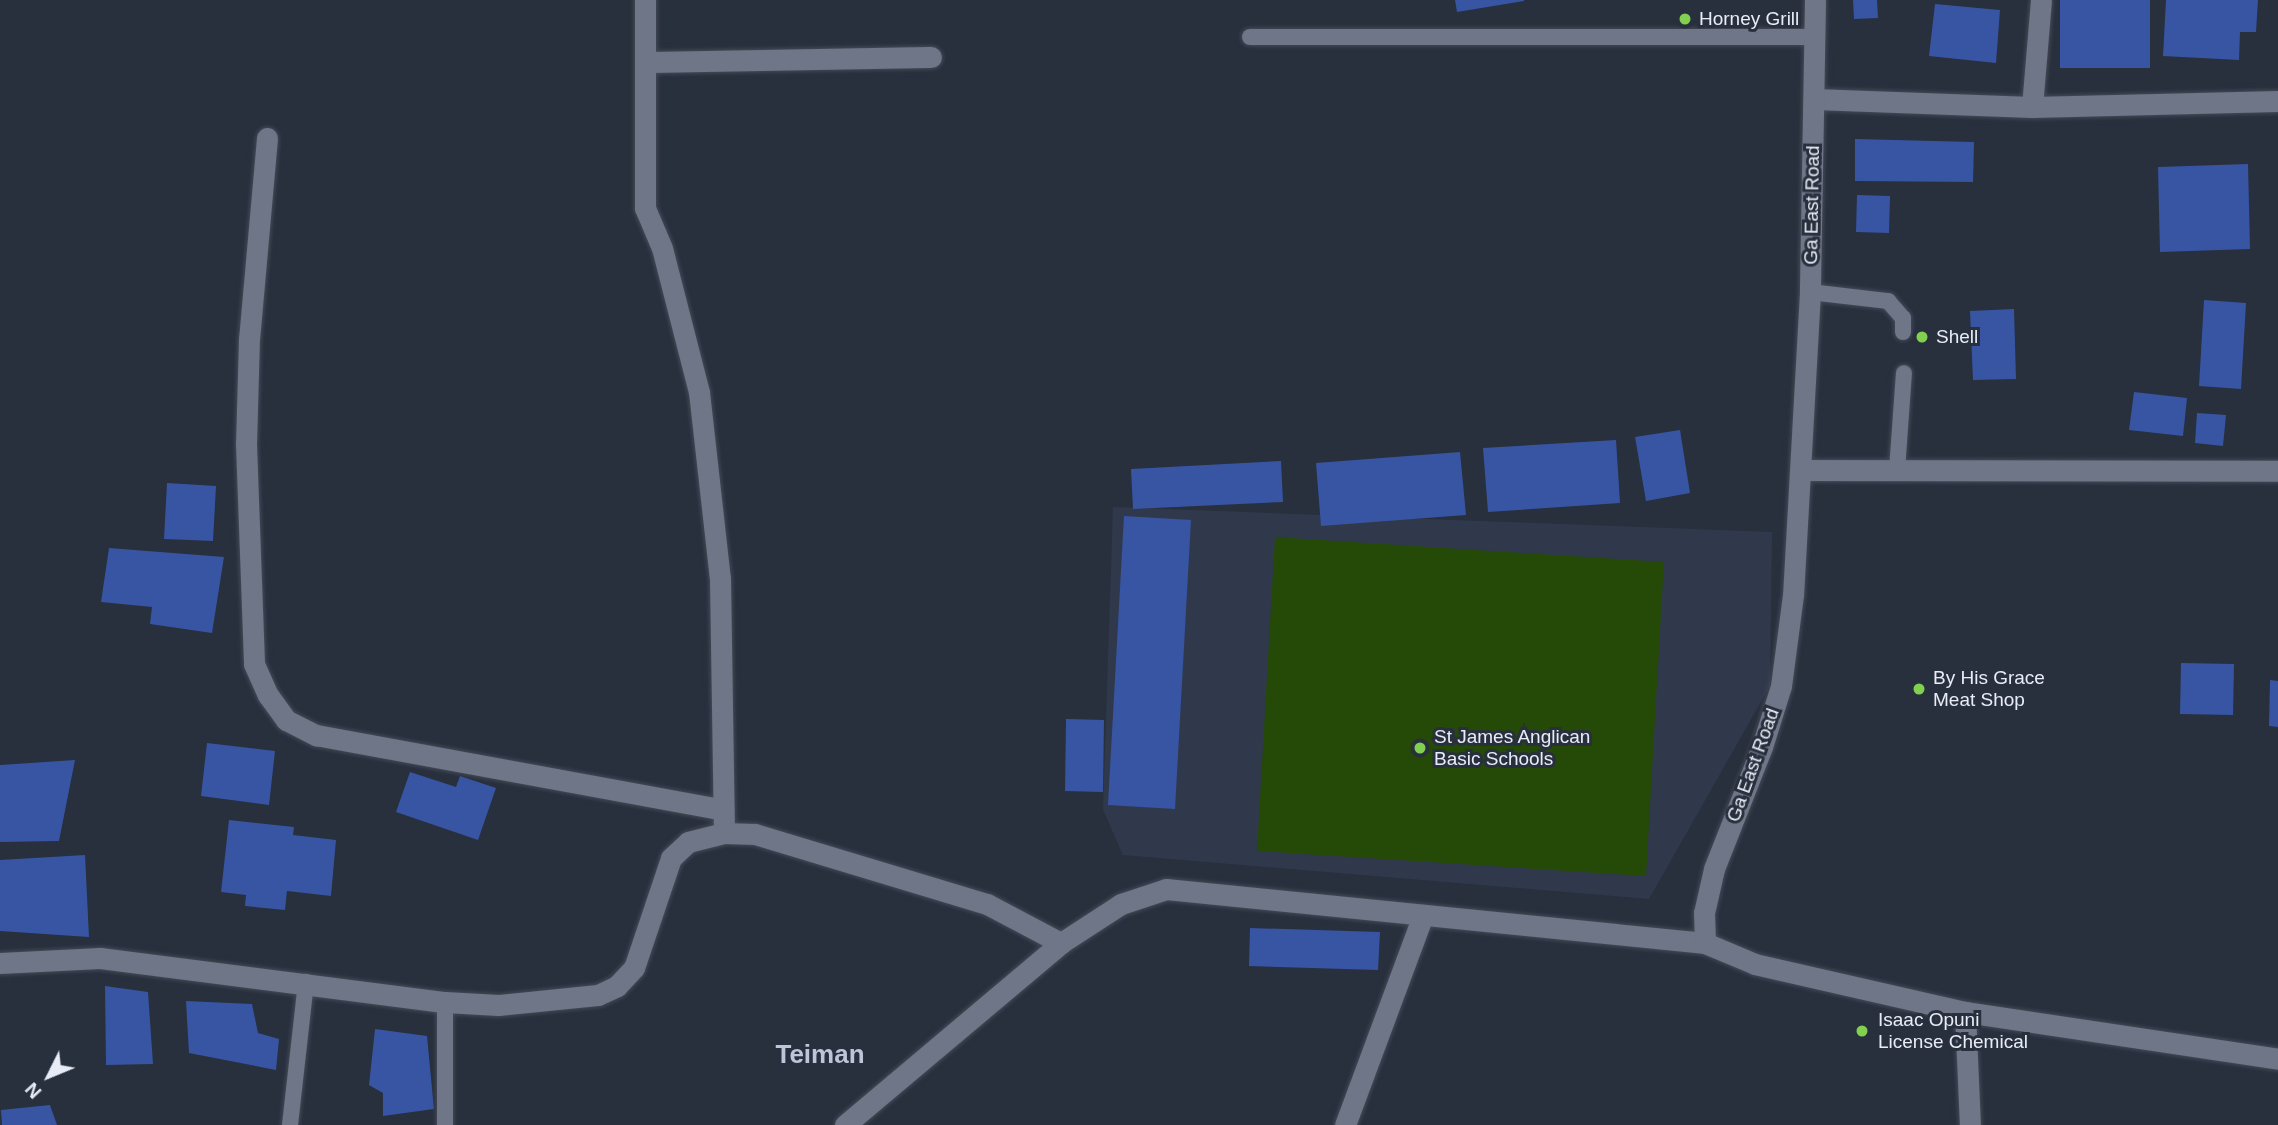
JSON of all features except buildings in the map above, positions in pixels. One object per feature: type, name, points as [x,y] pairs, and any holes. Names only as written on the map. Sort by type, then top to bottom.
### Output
[{"type":"street","points":[[645,0],[645,208],[662,248],[699,392],[719,579],[724,833]]},
{"type":"street","name":"Ga East Road","points":[[1705,943],[1704,914],[1714,869],[1762,747],[1781,686],[1793,595],[1810,292],[1815,0]]},
{"type":"street","points":[[2032,107],[2041,0]]},
{"type":"street","points":[[647,62],[931,57]]},
{"type":"street","points":[[1814,99],[2032,107],[2278,101]]},
{"type":"street","points":[[267,138],[249,338],[246,444],[254,664],[268,695],[286,720],[316,735],[723,810]]},
{"type":"street","points":[[1801,470],[2278,471]]},
{"type":"street","points":[[0,963],[100,958],[306,982],[445,1002],[498,1005],[598,995],[617,986],[634,968],[671,858],[688,842],[724,833],[755,834],[987,904],[1061,943]]},
{"type":"street","points":[[845,1125],[1061,943],[1121,904],[1166,889],[1705,943],[1767,967],[1965,1012],[2278,1059]]},
{"type":"street","points":[[1345,1125],[1423,915]]},
{"type":"street","points":[[1965,1012],[1970,1125]]},
{"type":"lane","points":[[1250,37],[1814,37]]},
{"type":"lane","points":[[1810,292],[1888,301],[1903,318],[1903,332]]},
{"type":"lane","points":[[1897,470],[1904,373]]},
{"type":"lane","points":[[290,1125],[306,982]]},
{"type":"lane","points":[[445,1002],[445,1125]]},
{"type":"shaded area","name":"St James Anglican Basic Schools","points":[[1113,507],[1772,532],[1770,686],[1649,899],[1123,855],[1103,810]]},
{"type":"green space","points":[[1275,537],[1664,562],[1646,876],[1257,851]]},
{"type":"place","name":"Horney Grill","points":[[1685,19]]},
{"type":"place","name":"Shell","points":[[1922,337]]},
{"type":"place","name":"By His Grace Meat Shop","points":[[1919,689]]},
{"type":"place","name":"St James Anglican Basic Schools","points":[[1420,748]]},
{"type":"place","name":"Isaac Opuni License Chemical","points":[[1862,1031]]},
{"type":"district","name":"Teiman","points":[[820,1055]]}]
